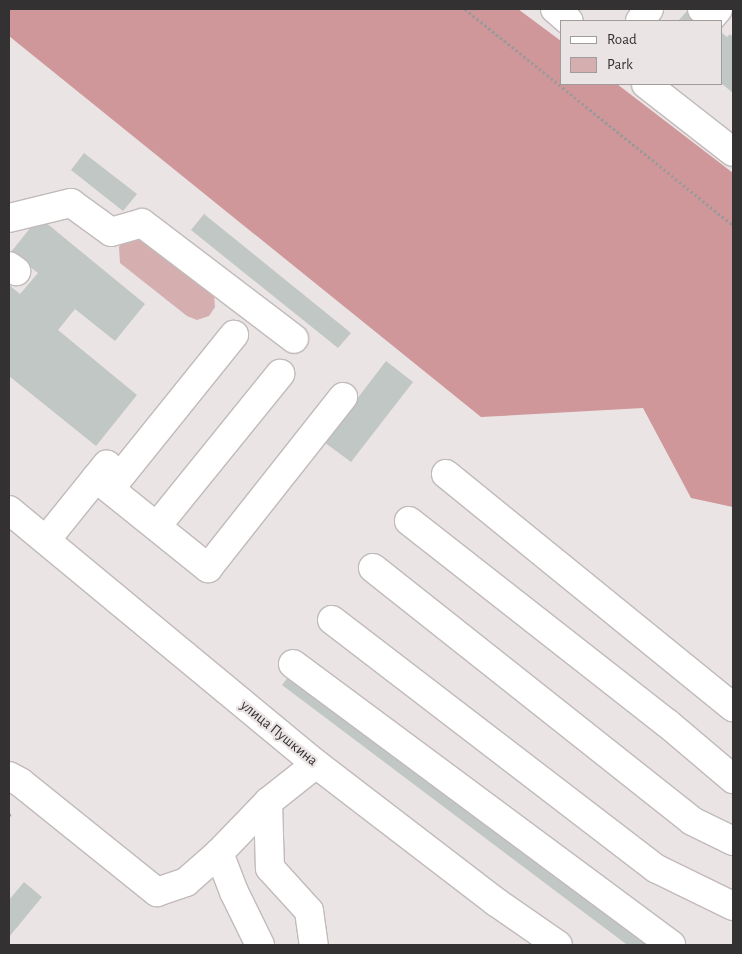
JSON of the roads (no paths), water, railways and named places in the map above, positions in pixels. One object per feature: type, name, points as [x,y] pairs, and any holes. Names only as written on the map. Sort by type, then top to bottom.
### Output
[{"type":"main road","points":[[554,9],[569,20]]},
{"type":"main road","points":[[641,20],[649,9]]},
{"type":"main road","points":[[702,9],[712,16],[718,9]]},
{"type":"main road","points":[[647,85],[733,152]]},
{"type":"main road","points":[[9,218],[71,203],[111,232],[142,223],[294,339]]},
{"type":"main road","points":[[46,540],[234,335]]},
{"type":"main road","points":[[156,526],[280,374]]},
{"type":"main road","points":[[106,475],[156,526],[208,568],[344,396]]},
{"type":"main road","points":[[446,474],[733,707]]},
{"type":"main road","name":"улица Пушкина","points":[[9,510],[316,764],[496,902],[558,945]]},
{"type":"main road","points":[[409,521],[667,723],[733,779]]},
{"type":"main road","points":[[372,568],[692,821],[733,841]]},
{"type":"main road","points":[[332,620],[657,869],[733,906]]},
{"type":"main road","points":[[293,664],[672,945]]},
{"type":"main road","points":[[9,776],[20,782],[157,892],[186,882],[219,853],[268,802],[316,764]]},
{"type":"main road","points":[[268,802],[270,868],[309,911],[314,945]]},
{"type":"main road","points":[[219,853],[234,892],[260,945]]}]
